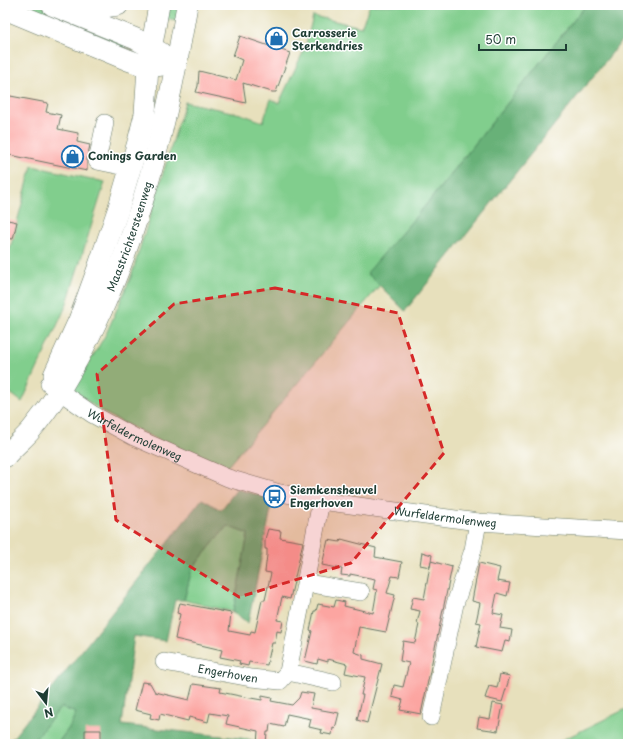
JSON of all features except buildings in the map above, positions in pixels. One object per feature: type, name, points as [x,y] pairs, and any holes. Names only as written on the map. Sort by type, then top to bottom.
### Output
[{"type":"main road","points":[[52,5],[150,57]]},
{"type":"main road","points":[[70,5],[90,9],[118,5]]},
{"type":"main road","name":"Maastrichtersteenweg","points":[[91,314],[145,114],[150,57],[159,5]]},
{"type":"main road","name":"Maastrichtersteenweg","points":[[10,450],[31,430],[54,388],[62,359],[91,314],[128,249],[154,159],[176,64],[187,5]]},
{"type":"main road","points":[[5,9],[150,57],[176,64]]},
{"type":"street","points":[[105,123],[97,161],[131,168]]},
{"type":"street","name":"Wurfeldermolenweg","points":[[54,388],[92,414],[134,437],[228,478],[276,492],[321,501],[478,522],[628,531]]},
{"type":"street","points":[[321,501],[288,672],[333,682]]},
{"type":"street","points":[[431,717],[455,604],[473,550],[478,522]]},
{"type":"street","points":[[306,583],[361,592]]},
{"type":"street","name":"Engerhoven","points":[[164,662],[251,678],[280,681],[288,672]]},
{"type":"highlighted area","points":[[275,288],[398,313],[444,453],[351,563],[239,597],[116,520],[97,374],[174,304]]},
{"type":"green space","points":[[12,5],[39,5],[128,40],[124,50]]},
{"type":"green space","points":[[163,5],[184,5],[181,22],[160,18]]},
{"type":"green space","points":[[370,5],[586,5],[430,200],[368,273],[380,285],[227,467],[198,460],[104,413],[77,393],[74,388],[106,334],[131,277],[185,102],[241,114],[263,122],[271,99],[279,103],[305,48],[313,16],[361,27]]},
{"type":"green space","points":[[586,5],[628,5],[628,33],[405,311],[367,273],[430,200]]},
{"type":"green space","points":[[32,166],[105,182],[66,306],[22,402],[5,389],[5,249],[10,249]]},
{"type":"green space","points":[[237,489],[273,499],[248,623],[233,612],[248,534],[227,526],[192,569],[184,600],[175,600],[166,641],[134,636],[122,725],[248,739],[255,741],[255,744],[57,744],[69,728],[76,713],[61,707],[31,744],[8,744],[202,499],[221,510]]},
{"type":"green space","points":[[227,526],[248,534],[233,612],[184,600],[192,569]]},
{"type":"green space","points":[[61,707],[76,713],[69,728],[57,744],[31,744]]},
{"type":"green space","points":[[628,708],[628,744],[554,744]]},
{"type":"place","name":"Carrosserie Sterkendries","points":[[277,39]]},
{"type":"place","name":"Conings Garden","points":[[72,156]]},
{"type":"place","name":"Siemkensheuvel Engerhoven","points":[[274,496]]}]
